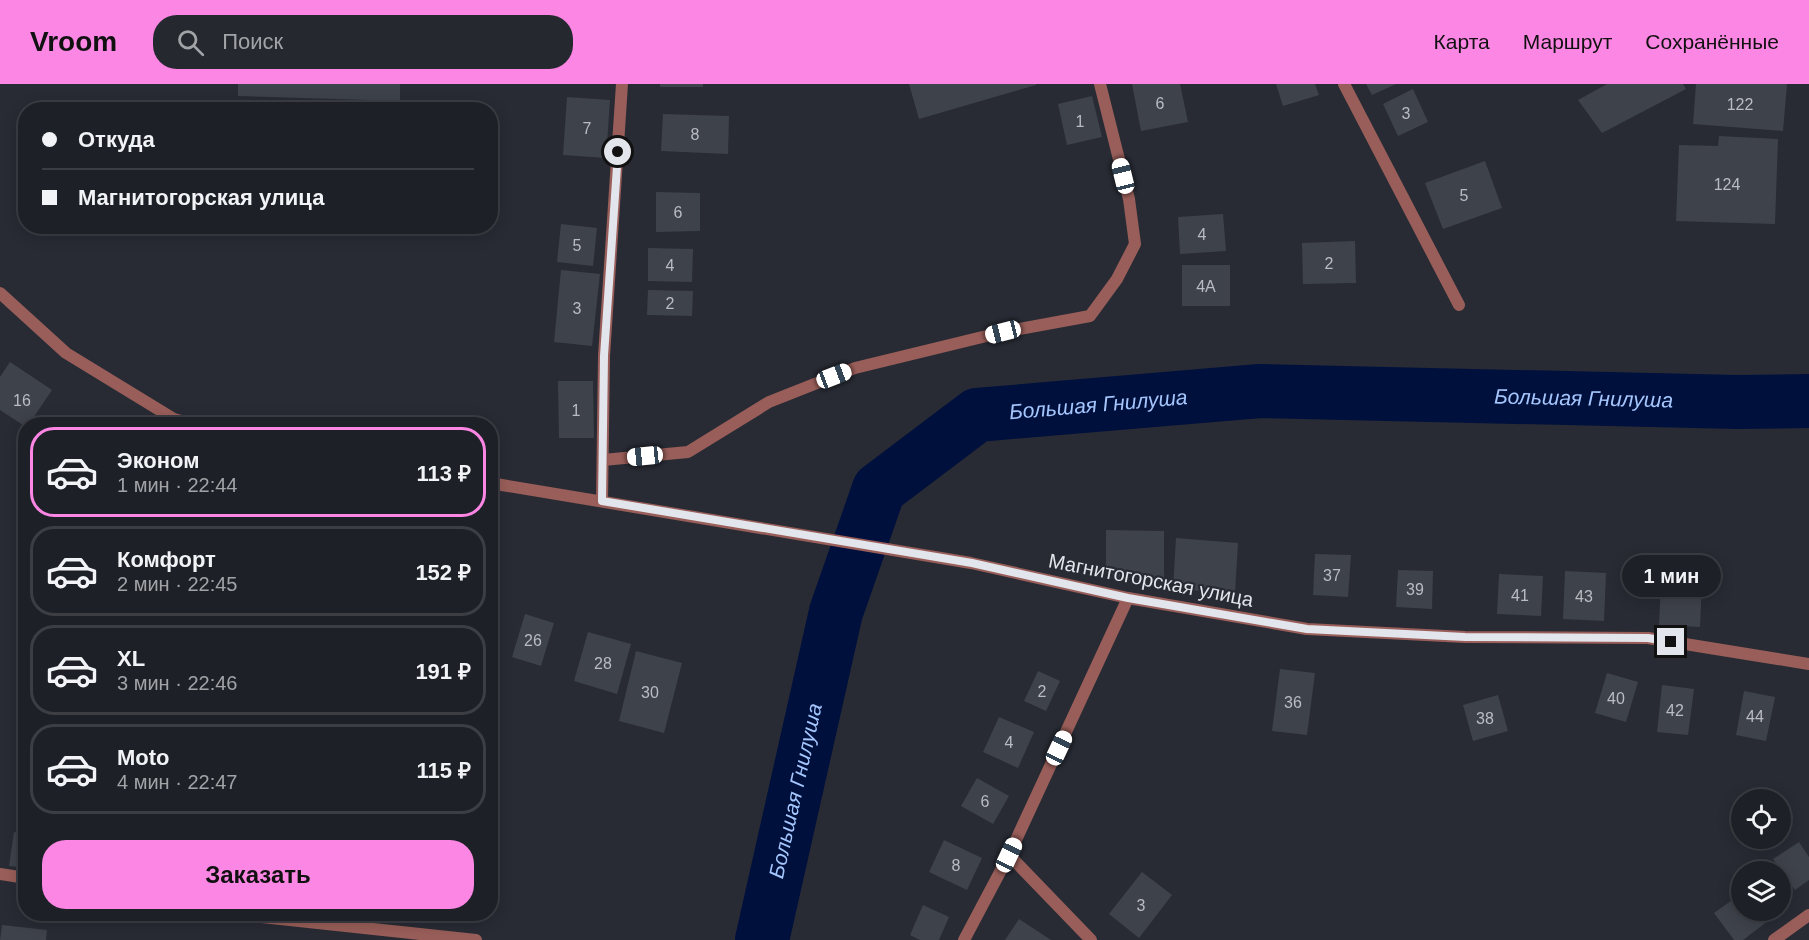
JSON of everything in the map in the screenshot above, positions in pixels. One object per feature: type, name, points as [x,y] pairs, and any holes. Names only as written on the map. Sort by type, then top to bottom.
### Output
[{"type":"street","points":[[602,501],[604,356],[622,84]]},
{"type":"street","points":[[603,460],[688,452],[769,402],[855,368],[1003,332],[1090,316],[1118,279],[1136,244],[1129,199],[1100,84]]},
{"type":"street","points":[[1344,84],[1459,305]]},
{"type":"street","points":[[0,293],[66,353],[171,417]]},
{"type":"street","name":"Магнитогорская улица","points":[[498,484],[972,563],[1128,598],[1307,629],[1465,637],[1648,638],[1809,664]]},
{"type":"street","points":[[964,940],[1009,855],[1128,598]]},
{"type":"street","points":[[1009,855],[1091,940]]},
{"type":"street","points":[[0,874],[18,877]]},
{"type":"street","points":[[1774,940],[1809,915]]},
{"type":"street","points":[[306,921],[476,940]]},
{"type":"building","points":[[238,84],[400,84],[400,101],[238,96]]},
{"type":"building","points":[[660,84],[703,84],[703,87],[660,87]]},
{"type":"building","points":[[909,84],[1036,84],[1036,85],[919,119]]},
{"type":"building","points":[[1132,84],[1180,84],[1188,122],[1141,131]]},
{"type":"building","points":[[1276,84],[1315,84],[1319,95],[1283,106]]},
{"type":"building","points":[[1366,84],[1396,84],[1372,95]]},
{"type":"building","points":[[1607,84],[1683,84],[1686,89],[1602,133],[1578,100]]},
{"type":"building","points":[[1696,84],[1787,84],[1783,131],[1693,124]]},
{"type":"building","points":[[1413,89],[1428,122],[1398,136],[1383,104]]},
{"type":"building","points":[[1092,96],[1102,137],[1067,145],[1058,104]]},
{"type":"building","points":[[567,97],[610,100],[606,158],[563,155]]},
{"type":"building","points":[[663,114],[729,116],[728,154],[661,151]]},
{"type":"building","points":[[1719,136],[1778,139],[1775,224],[1676,221],[1679,145],[1718,146]]},
{"type":"building","points":[[1485,161],[1502,208],[1443,229],[1425,183]]},
{"type":"building","points":[[656,192],[700,193],[700,231],[656,232]]},
{"type":"building","points":[[1223,214],[1226,251],[1180,254],[1178,217]]},
{"type":"building","points":[[561,224],[597,228],[593,266],[557,262]]},
{"type":"building","points":[[1355,241],[1356,283],[1303,284],[1302,243]]},
{"type":"building","points":[[648,248],[693,249],[692,282],[648,281]]},
{"type":"building","points":[[1182,265],[1230,265],[1230,306],[1182,306]]},
{"type":"building","points":[[561,270],[600,274],[592,346],[554,342]]},
{"type":"building","points":[[648,290],[693,291],[692,316],[647,315]]},
{"type":"building","points":[[10,362],[52,390],[34,417],[18,417],[18,422],[0,410],[0,377]]},
{"type":"building","points":[[558,381],[593,381],[594,438],[559,438]]},
{"type":"building","points":[[1106,530],[1164,531],[1164,578],[1106,578]]},
{"type":"building","points":[[1176,538],[1238,543],[1235,593],[1173,589]]},
{"type":"building","points":[[1315,554],[1351,555],[1348,597],[1313,595]]},
{"type":"building","points":[[1398,570],[1433,571],[1432,609],[1396,607]]},
{"type":"building","points":[[1565,571],[1606,573],[1604,621],[1563,619]]},
{"type":"building","points":[[1499,574],[1543,576],[1541,616],[1497,614]]},
{"type":"building","points":[[1661,582],[1702,583],[1700,627],[1659,625]]},
{"type":"building","points":[[525,614],[554,623],[541,666],[512,657]]},
{"type":"building","points":[[588,632],[631,644],[617,694],[574,681]]},
{"type":"building","points":[[636,651],[682,663],[664,733],[619,721]]},
{"type":"building","points":[[1280,669],[1315,673],[1307,735],[1272,731]]},
{"type":"building","points":[[1038,671],[1060,681],[1046,711],[1024,701]]},
{"type":"building","points":[[1607,673],[1638,682],[1626,722],[1595,713]]},
{"type":"building","points":[[1662,685],[1694,689],[1688,735],[1657,732]]},
{"type":"building","points":[[1744,691],[1775,697],[1766,741],[1736,735]]},
{"type":"building","points":[[1498,695],[1508,731],[1473,741],[1463,705]]},
{"type":"building","points":[[999,717],[1034,732],[1018,768],[983,752]]},
{"type":"building","points":[[977,778],[1009,796],[993,824],[961,806]]},
{"type":"building","points":[[14,832],[18,833],[18,867],[9,866]]},
{"type":"building","points":[[944,840],[982,858],[967,890],[929,872]]},
{"type":"building","points":[[1799,842],[1809,857],[1809,880],[1795,890],[1791,884],[1791,861],[1774,861],[1773,859]]},
{"type":"building","points":[[1142,872],[1172,895],[1139,938],[1109,914]]},
{"type":"building","points":[[1731,901],[1731,921],[1768,921],[1743,940],[1734,940],[1714,913]]},
{"type":"building","points":[[923,905],[949,917],[939,940],[920,940],[910,935]]},
{"type":"building","points":[[1019,919],[1051,940],[1005,940]]},
{"type":"building","points":[[2,925],[47,930],[46,940],[0,940]]},
{"type":"waterway","name":"Большая Гнилуша","points":[[762,940],[836,612],[879,489],[977,415],[1260,391],[1737,402],[1809,401]]},
{"type":"route","points":[[618,152],[604,356],[602,501],[972,563],[1128,598],[1307,629],[1465,637],[1648,638],[1671,642]]}]
